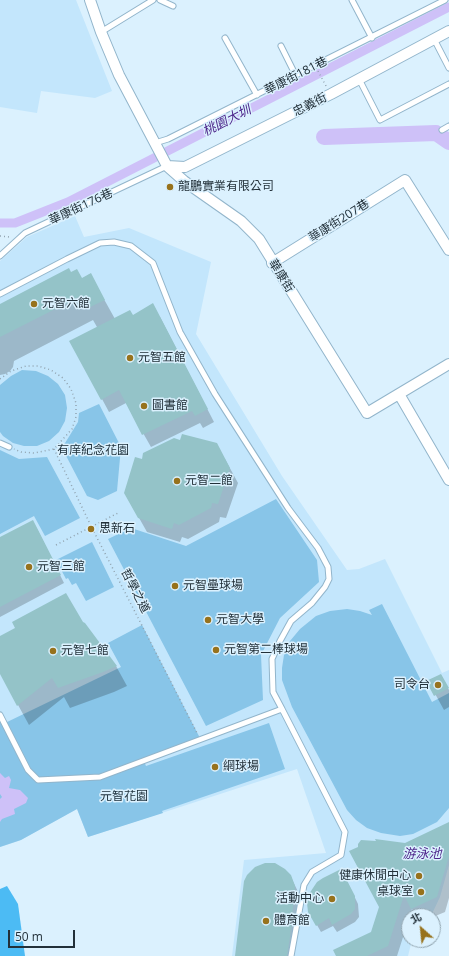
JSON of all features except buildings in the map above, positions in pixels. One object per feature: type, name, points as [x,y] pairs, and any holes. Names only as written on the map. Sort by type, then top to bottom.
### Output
[{"type":"street","points":[[90,0],[100,32],[119,75],[167,166]]},
{"type":"street","name":"忠義街","points":[[167,166],[185,167],[359,79],[449,31]]},
{"type":"street","name":"華康街","points":[[167,166],[184,181],[241,221],[259,239],[272,263],[367,413],[399,394]]},
{"type":"street","name":"華康街207巷","points":[[272,263],[405,180],[449,250]]},
{"type":"street","points":[[449,364],[399,394],[449,480]]},
{"type":"lane","points":[[100,32],[153,0]]},
{"type":"lane","points":[[160,0],[174,6]]},
{"type":"lane","points":[[352,0],[372,38]]},
{"type":"lane","name":"華康街181巷","points":[[155,143],[168,139],[446,0]]},
{"type":"lane","points":[[225,38],[257,95]]},
{"type":"lane","points":[[434,39],[449,68]]},
{"type":"lane","points":[[281,46],[296,76]]},
{"type":"lane","points":[[359,79],[380,120],[449,84]]},
{"type":"lane","points":[[442,130],[449,126]]},
{"type":"lane","name":"華康街176巷","points":[[0,256],[25,233],[167,166]]},
{"type":"lane","points":[[0,294],[100,243],[114,242],[131,246],[153,263],[180,332],[215,394],[288,508],[318,548],[328,567],[329,579],[325,587],[312,603],[291,621],[272,659],[273,692],[345,832],[340,855],[312,872],[304,885],[291,956]]},
{"type":"lane","points":[[0,442],[9,447]]},
{"type":"lane","points":[[0,715],[28,770],[38,780],[100,777],[282,709]]},
{"type":"path","points":[[317,68],[327,87]]},
{"type":"path","points":[[0,379],[11,371],[26,366],[38,366],[51,370],[63,378],[71,389],[76,403],[76,417],[72,429],[54,449],[34,453],[21,452],[9,447]]},
{"type":"path","name":"哲學之道","points":[[54,449],[91,526],[201,740]]},
{"type":"path","points":[[56,545],[118,513]]},
{"type":"shaded area","points":[[0,0],[76,0],[112,91],[95,98],[41,91],[37,113],[0,107]]},
{"type":"shaded area","name":"元智大學","points":[[75,216],[84,237],[129,228],[211,262],[196,334],[282,476],[347,570],[359,569],[385,559],[442,673],[449,670],[449,865],[440,897],[435,908],[401,908],[401,948],[410,948],[408,956],[232,956],[244,860],[326,853],[297,769],[88,837],[77,809],[21,840],[0,847],[0,261],[27,237]]},
{"type":"shaded area","points":[[0,773],[5,778],[9,776],[11,780],[9,788],[20,790],[28,798],[26,803],[14,809],[15,814],[2,819],[0,822],[0,799],[2,797],[0,794]]},
{"type":"shaded area","points":[[7,886],[18,904],[25,956],[0,956],[0,889]]},
{"type":"green space","points":[[22,370],[36,371],[48,376],[58,384],[65,395],[67,408],[65,421],[59,432],[49,441],[37,446],[24,446],[13,443],[0,432],[0,385],[11,376]]},
{"type":"green space","name":"有庠紀念花園","points":[[99,404],[121,447],[117,491],[98,500],[87,496],[62,448],[78,422],[79,413]]},
{"type":"green space","points":[[0,450],[19,459],[47,457],[80,518],[45,536],[34,516],[0,534]]},
{"type":"green space","points":[[276,499],[317,560],[319,582],[280,618],[261,655],[263,700],[206,726],[108,539],[131,528],[186,546]]},
{"type":"green space","points":[[92,542],[114,587],[86,601],[76,583],[72,585],[68,578],[66,579],[56,560]]},
{"type":"green space","points":[[382,604],[432,702],[449,693],[449,808],[437,822],[413,834],[400,836],[381,833],[367,828],[356,820],[347,810],[292,707],[282,680],[284,655],[290,641],[300,629],[316,616],[330,611],[347,609],[372,615],[369,610]]},
{"type":"green space","name":"元智花園","points":[[142,625],[201,740],[144,761],[146,766],[269,723],[285,769],[162,811],[163,813],[88,837],[77,809],[21,840],[0,847],[0,715],[5,723],[121,667],[108,643]]},
{"type":"waterway","name":"桃園大圳","points":[[0,223],[15,223],[68,202],[449,7]]},
{"type":"waterway","points":[[324,137],[436,133],[449,142]]},
{"type":"place","name":"龍鵬實業有限公司","points":[[170,187]]},
{"type":"place","name":"元智六館","points":[[34,304]]},
{"type":"place","name":"元智五館","points":[[130,358]]},
{"type":"place","name":"圖書館","points":[[144,406]]},
{"type":"place","name":"元智二館","points":[[177,481]]},
{"type":"place","name":"思新石","points":[[91,529]]},
{"type":"place","name":"元智三館","points":[[29,567]]},
{"type":"place","name":"元智壘球場","points":[[175,586]]},
{"type":"place","name":"元智大學","points":[[208,620]]},
{"type":"place","name":"元智第二棒球場","points":[[216,650]]},
{"type":"place","name":"元智七館","points":[[53,651]]},
{"type":"place","name":"司令台","points":[[438,685]]},
{"type":"place","name":"網球場","points":[[215,767]]},
{"type":"place","name":"健康休閒中心","points":[[419,876]]},
{"type":"place","name":"桌球室","points":[[421,892]]},
{"type":"place","name":"活動中心","points":[[332,899]]},
{"type":"place","name":"體育館","points":[[266,921]]},
{"type":"water label","name":"游泳池","points":[[422,854]]}]
